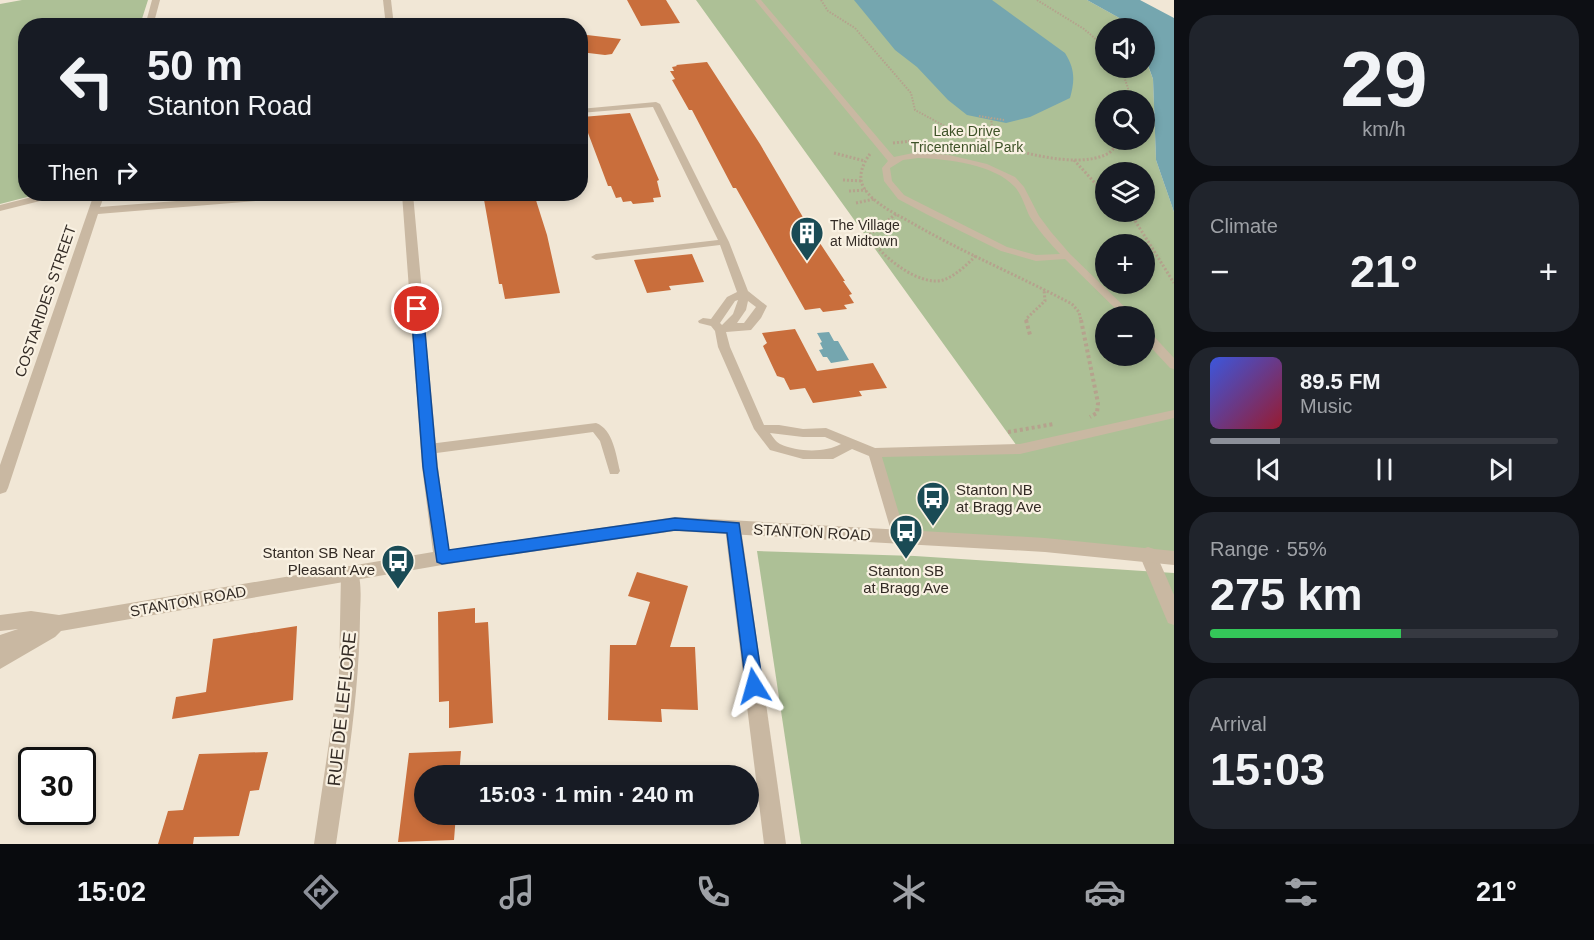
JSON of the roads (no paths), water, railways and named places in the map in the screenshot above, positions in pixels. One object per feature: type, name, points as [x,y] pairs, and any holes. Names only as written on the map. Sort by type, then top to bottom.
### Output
[{"type":"street","points":[[151,18],[156,0]]},
{"type":"street","points":[[387,0],[389,18]]},
{"type":"street","points":[[0,208],[28,201]]},
{"type":"street","name":"COSTARIDES STREET","points":[[0,488],[97,201]]},
{"type":"street","points":[[93,211],[217,201]]},
{"type":"street","points":[[408,201],[429,448],[442,558]]},
{"type":"street","name":"STANTON ROAD","points":[[0,643],[61,623],[442,558],[675,524],[1045,545],[1174,558]]},
{"type":"street","points":[[734,528],[775,844]]},
{"type":"street","points":[[1148,554],[1174,617]]},
{"type":"street","name":"RUE DE LEFLORE","points":[[325,844],[342,729],[353,612],[351,573]]},
{"type":"street","name":"STANTON ROAD","points":[[0,622],[31,619],[61,623]]},
{"type":"street","name":"STANTON ROAD","points":[[0,660],[30,644],[61,623]]},
{"type":"lane","points":[[758,0],[893,161]]},
{"type":"lane","points":[[588,110],[656,104],[724,242],[743,293],[745,301],[717,325]]},
{"type":"lane","points":[[1067,256],[1036,258],[1004,249],[901,197],[888,181],[886,168],[893,161],[906,156],[946,158],[997,170],[1009,177],[1020,187],[1037,219],[1067,256],[1119,306]]},
{"type":"lane","points":[[596,257],[724,242]]},
{"type":"lane","points":[[717,325],[747,327],[757,316],[762,306],[743,293]]},
{"type":"lane","points":[[717,325],[760,429],[774,447],[803,454],[833,454],[850,444]]},
{"type":"lane","points":[[1155,345],[1174,365]]},
{"type":"lane","points":[[760,429],[803,434],[826,432],[874,453],[1020,449],[1174,414]]},
{"type":"lane","points":[[429,448],[596,427],[606,440],[614,471]]},
{"type":"lane","points":[[874,453],[899,537]]},
{"type":"water","points":[[854,0],[992,0],[1065,53],[1071,64],[1073,75],[1070,98],[1030,117],[1006,123],[967,115],[948,100],[917,67],[895,50]]},
{"type":"water","points":[[1087,0],[1140,0],[1174,18],[1174,212],[1156,160],[1155,90],[1153,78],[1155,78],[1155,18],[1119,18]]},
{"type":"water","points":[[829,332],[834,341],[838,341],[849,360],[831,363],[827,357],[823,357],[819,350],[823,349],[820,343],[822,342],[817,333]]},
{"type":"place","name":"The Village at Midtown","points":[[807,262]]},
{"type":"place","name":"Stanton NB at Bragg Ave","points":[[933,527]]},
{"type":"place","name":"Stanton SB at Bragg Ave","points":[[906,560]]},
{"type":"place","name":"Stanton SB Near Pleasant Ave","points":[[398,590]]},
{"type":"park label","name":"Lake Drive Tricentennial Park","points":[[967,140]]}]
